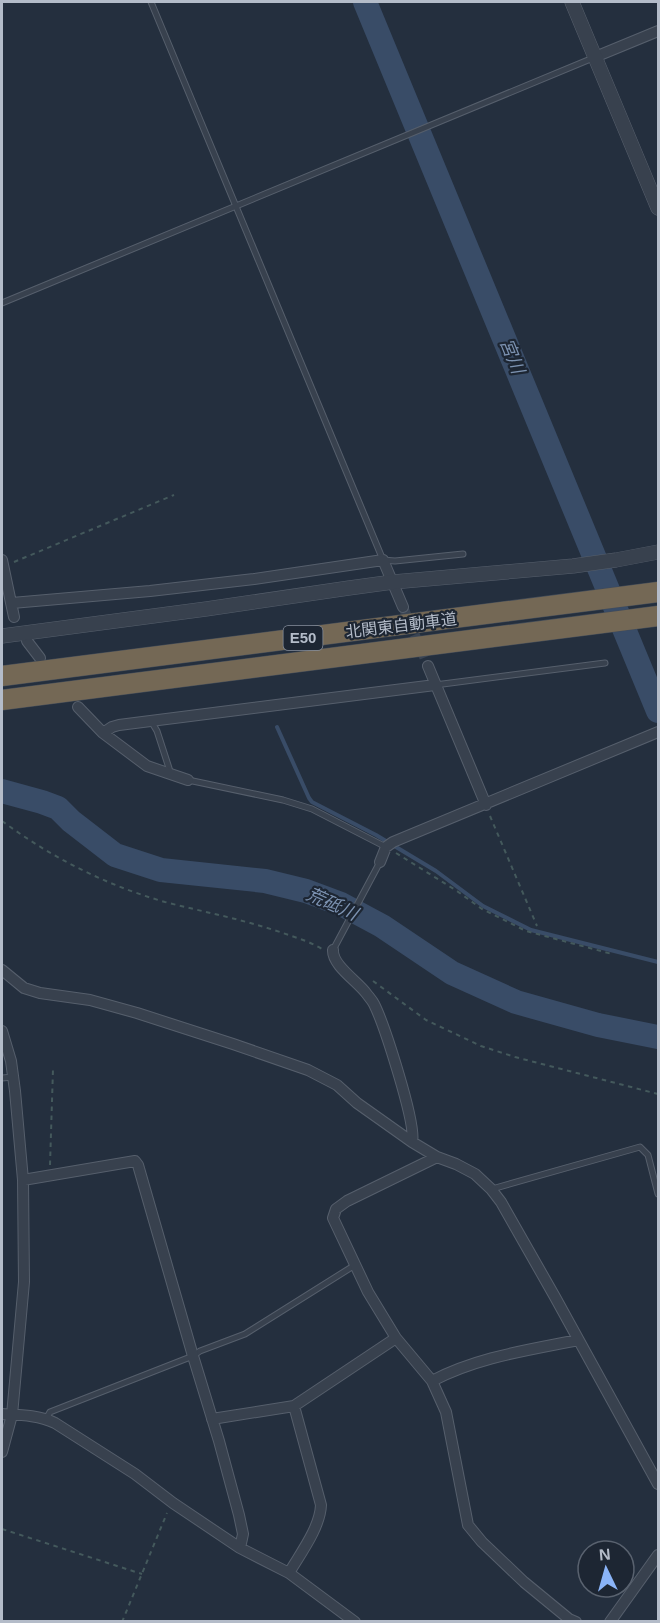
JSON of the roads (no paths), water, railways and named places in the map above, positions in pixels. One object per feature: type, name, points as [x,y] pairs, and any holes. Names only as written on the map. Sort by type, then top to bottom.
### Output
[{"type":"highway","name":"北関東自動車道","points":[[2,676],[654,593]]},
{"type":"highway","name":"北関東自動車道","points":[[2,700],[656,617]]},
{"type":"street","points":[[572,2],[658,208]]},
{"type":"street","points":[[595,57],[658,31]]},
{"type":"street","points":[[2,636],[393,582],[573,566],[616,561],[658,552]]},
{"type":"street","points":[[12,603],[254,579],[383,560],[403,606]]},
{"type":"street","points":[[2,562],[14,617]]},
{"type":"street","points":[[27,641],[40,658]]},
{"type":"street","points":[[428,666],[486,805]]},
{"type":"street","points":[[103,733],[119,725],[435,685]]},
{"type":"street","points":[[78,707],[103,733],[147,766],[188,780]]},
{"type":"street","points":[[380,862],[386,847],[401,839],[658,732]]},
{"type":"street","points":[[333,950],[334,959],[364,990],[381,1021],[408,1108],[412,1142]]},
{"type":"street","points":[[2,970],[24,988],[40,993],[90,1000],[137,1013],[308,1070],[337,1085],[357,1103],[412,1142],[437,1157],[475,1174],[501,1202],[658,1485]]},
{"type":"street","points":[[2,1031],[13,1077],[22,1180],[24,1282],[2,1452]]},
{"type":"street","points":[[437,1157],[347,1201],[336,1209],[333,1218],[368,1292],[396,1338],[432,1381],[446,1412],[468,1525],[482,1542],[524,1582],[568,1619],[576,1622]]},
{"type":"street","points":[[22,1180],[135,1161],[138,1165],[239,1515],[243,1534],[240,1548]]},
{"type":"street","points":[[212,1419],[294,1406],[396,1338]]},
{"type":"street","points":[[432,1381],[502,1355],[578,1340]]},
{"type":"street","points":[[289,1573],[318,1523],[321,1513],[321,1505],[294,1406]]},
{"type":"street","points":[[7,1414],[46,1419],[135,1474],[173,1503],[240,1548],[289,1573],[355,1622]]},
{"type":"street","points":[[610,1622],[658,1555]]},
{"type":"lane","points":[[151,2],[383,560],[394,561],[463,554]]},
{"type":"lane","points":[[2,303],[595,57]]},
{"type":"lane","points":[[435,685],[605,663]]},
{"type":"lane","points":[[151,721],[157,731],[170,774]]},
{"type":"lane","points":[[188,780],[283,800],[312,809],[386,847]]},
{"type":"lane","points":[[333,950],[380,862]]},
{"type":"lane","points":[[2,1078],[13,1077]]},
{"type":"lane","points":[[491,1189],[640,1147],[648,1155],[658,1194]]},
{"type":"lane","points":[[46,1419],[50,1412],[245,1334],[355,1265]]},
{"type":"waterway","name":"宮川","points":[[365,2],[658,711]]},
{"type":"waterway","points":[[277,727],[312,802],[376,835],[436,871],[483,906],[531,930],[658,962]]},
{"type":"waterway","name":"荒砥川","points":[[2,791],[58,808],[115,855],[161,870],[265,881],[306,891],[341,904],[382,926],[452,973],[516,1002],[598,1025],[658,1037]]},
{"type":"tunnel","points":[[403,607],[428,666]]}]
